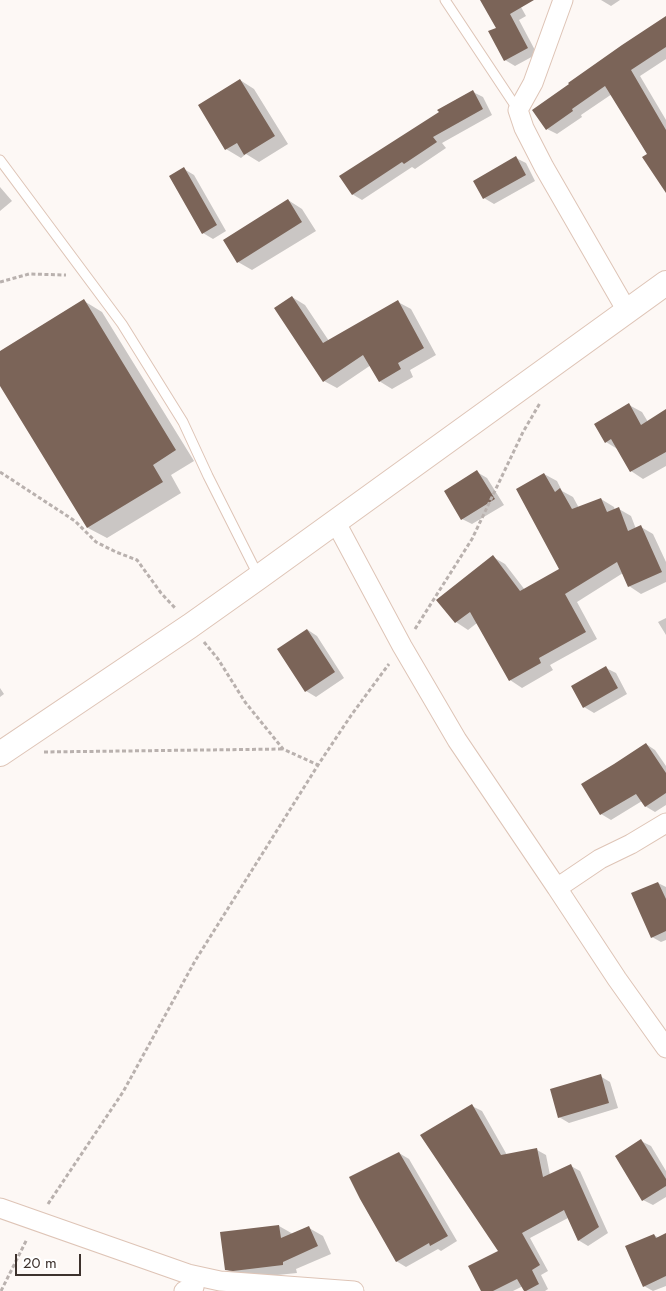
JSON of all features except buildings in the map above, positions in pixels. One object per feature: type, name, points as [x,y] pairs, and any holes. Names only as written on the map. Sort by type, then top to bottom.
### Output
[{"type":"street","points":[[563,0],[533,83],[518,110],[524,128],[544,167],[627,311]]},
{"type":"street","points":[[0,754],[190,626],[666,283]]},
{"type":"street","points":[[335,521],[402,646],[457,740],[666,1049]]},
{"type":"street","points":[[557,888],[600,859],[631,844],[666,823]]},
{"type":"street","points":[[0,1208],[37,1221],[190,1286],[220,1281],[354,1291]]},
{"type":"lane","points":[[445,0],[518,110]]},
{"type":"lane","points":[[0,160],[122,324],[183,422],[259,577]]},
{"type":"path","points":[[0,282],[29,274],[86,275]]},
{"type":"path","points":[[1,1291],[37,1221],[123,1092],[195,961],[318,765],[352,714],[422,619],[472,539],[523,432],[542,400]]},
{"type":"path","points":[[0,472],[75,522],[96,542],[137,560],[161,593],[218,659],[245,702],[283,749]]},
{"type":"path","points":[[40,752],[283,749],[318,765]]}]
